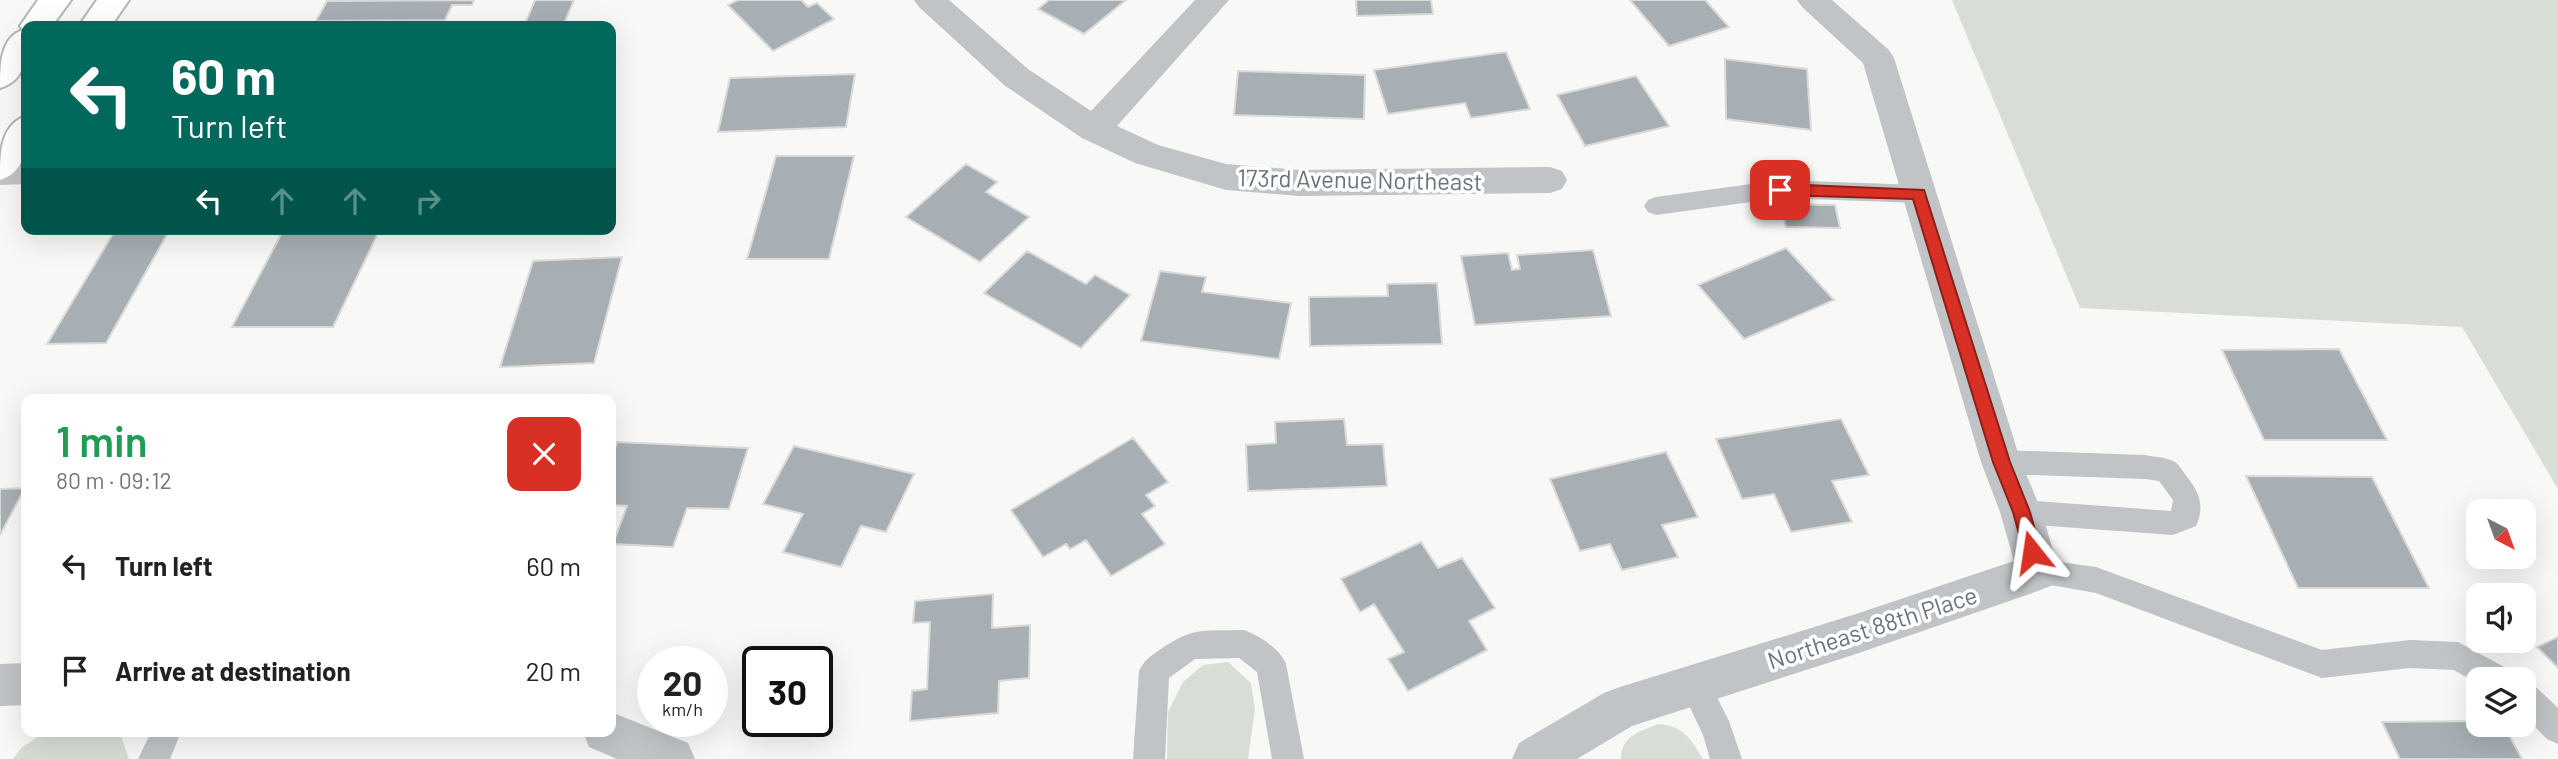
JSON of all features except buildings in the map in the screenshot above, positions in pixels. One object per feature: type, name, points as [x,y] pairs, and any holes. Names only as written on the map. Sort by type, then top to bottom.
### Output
[{"type":"main road","points":[[40,21],[55,0]]},
{"type":"main road","points":[[98,21],[113,0]]},
{"type":"main road","points":[[0,77],[21,47]]},
{"type":"main road","points":[[0,167],[21,136]]},
{"type":"street","name":"173rd Avenue Northeast","points":[[930,0],[1016,77],[1094,129],[1147,154],[1226,177],[1299,183],[1550,180]]},
{"type":"street","points":[[1094,129],[1213,0]]},
{"type":"street","points":[[1813,0],[1878,58],[2001,462],[2021,512],[2038,572]]},
{"type":"street","name":"Northeast 88th Place","points":[[1550,756],[1620,708],[1856,634],[2038,572]]},
{"type":"street","points":[[616,736],[672,759]]},
{"type":"lane","points":[[0,176],[21,175]]},
{"type":"lane","points":[[1656,206],[1780,190],[1919,194]]},
{"type":"lane","points":[[2001,462],[2145,467],[2167,471],[2188,497],[2186,517],[2173,523],[2021,512]]},
{"type":"lane","name":"Northeast 88th Place","points":[[2038,572],[2096,580],[2322,664],[2410,654],[2458,656],[2477,667]]},
{"type":"lane","points":[[1149,759],[1154,671],[1190,645],[1244,644],[1271,664],[1288,759]]},
{"type":"lane","points":[[1694,684],[1718,732],[1726,759]]},
{"type":"lane","points":[[2536,708],[2558,729]]},
{"type":"lane","points":[[154,759],[164,737]]},
{"type":"shaded area","points":[[1952,0],[2558,0],[2558,489],[2462,327],[2080,308]]},
{"type":"shaded area","points":[[1228,662],[1251,683],[1255,709],[1248,759],[1167,759],[1168,712],[1183,682],[1203,665]]},
{"type":"shaded area","points":[[1659,724],[1681,731],[1703,759],[1621,759],[1628,740]]},
{"type":"shaded area","points":[[38,737],[121,737],[129,759],[13,759],[22,747]]},
{"type":"route","points":[[1780,190],[1919,194],[2001,462],[2021,512],[2032,552]]}]
